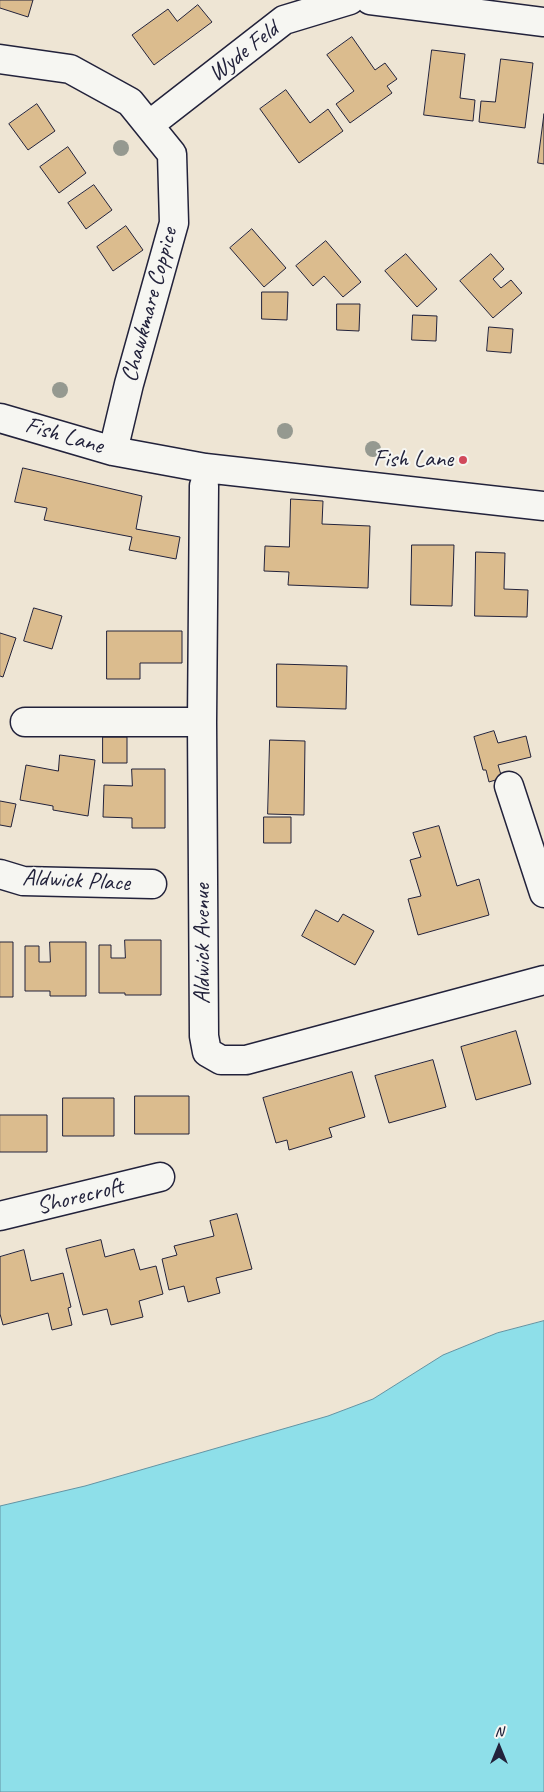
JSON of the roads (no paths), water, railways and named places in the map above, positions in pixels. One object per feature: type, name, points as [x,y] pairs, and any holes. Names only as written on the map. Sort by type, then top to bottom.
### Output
[{"type":"street","name":"Wyde Feld","points":[[149,125],[284,20],[350,0]]},
{"type":"street","points":[[370,0],[544,22]]},
{"type":"street","name":"Chawkmare Coppice","points":[[0,59],[70,69],[130,102],[172,154],[174,223],[129,384],[114,451]]},
{"type":"street","name":"Fish Lane","points":[[0,418],[114,451],[205,468],[544,506]]},
{"type":"street","name":"Aldwick Avenue","points":[[204,486],[202,722],[204,1036],[208,1052],[221,1060],[246,1060],[544,980]]},
{"type":"street","points":[[26,722],[202,722]]},
{"type":"street","points":[[509,786],[544,893]]},
{"type":"street","name":"Aldwick Place","points":[[0,874],[23,882],[152,884]]},
{"type":"street","name":"Shorecroft","points":[[0,1216],[160,1178]]},
{"type":"water","points":[[544,1321],[544,1792],[0,1792],[0,1506],[85,1486],[328,1416],[373,1399],[443,1355],[497,1333]]},
{"type":"place","name":"Fish Lane","points":[[463,460]]}]
